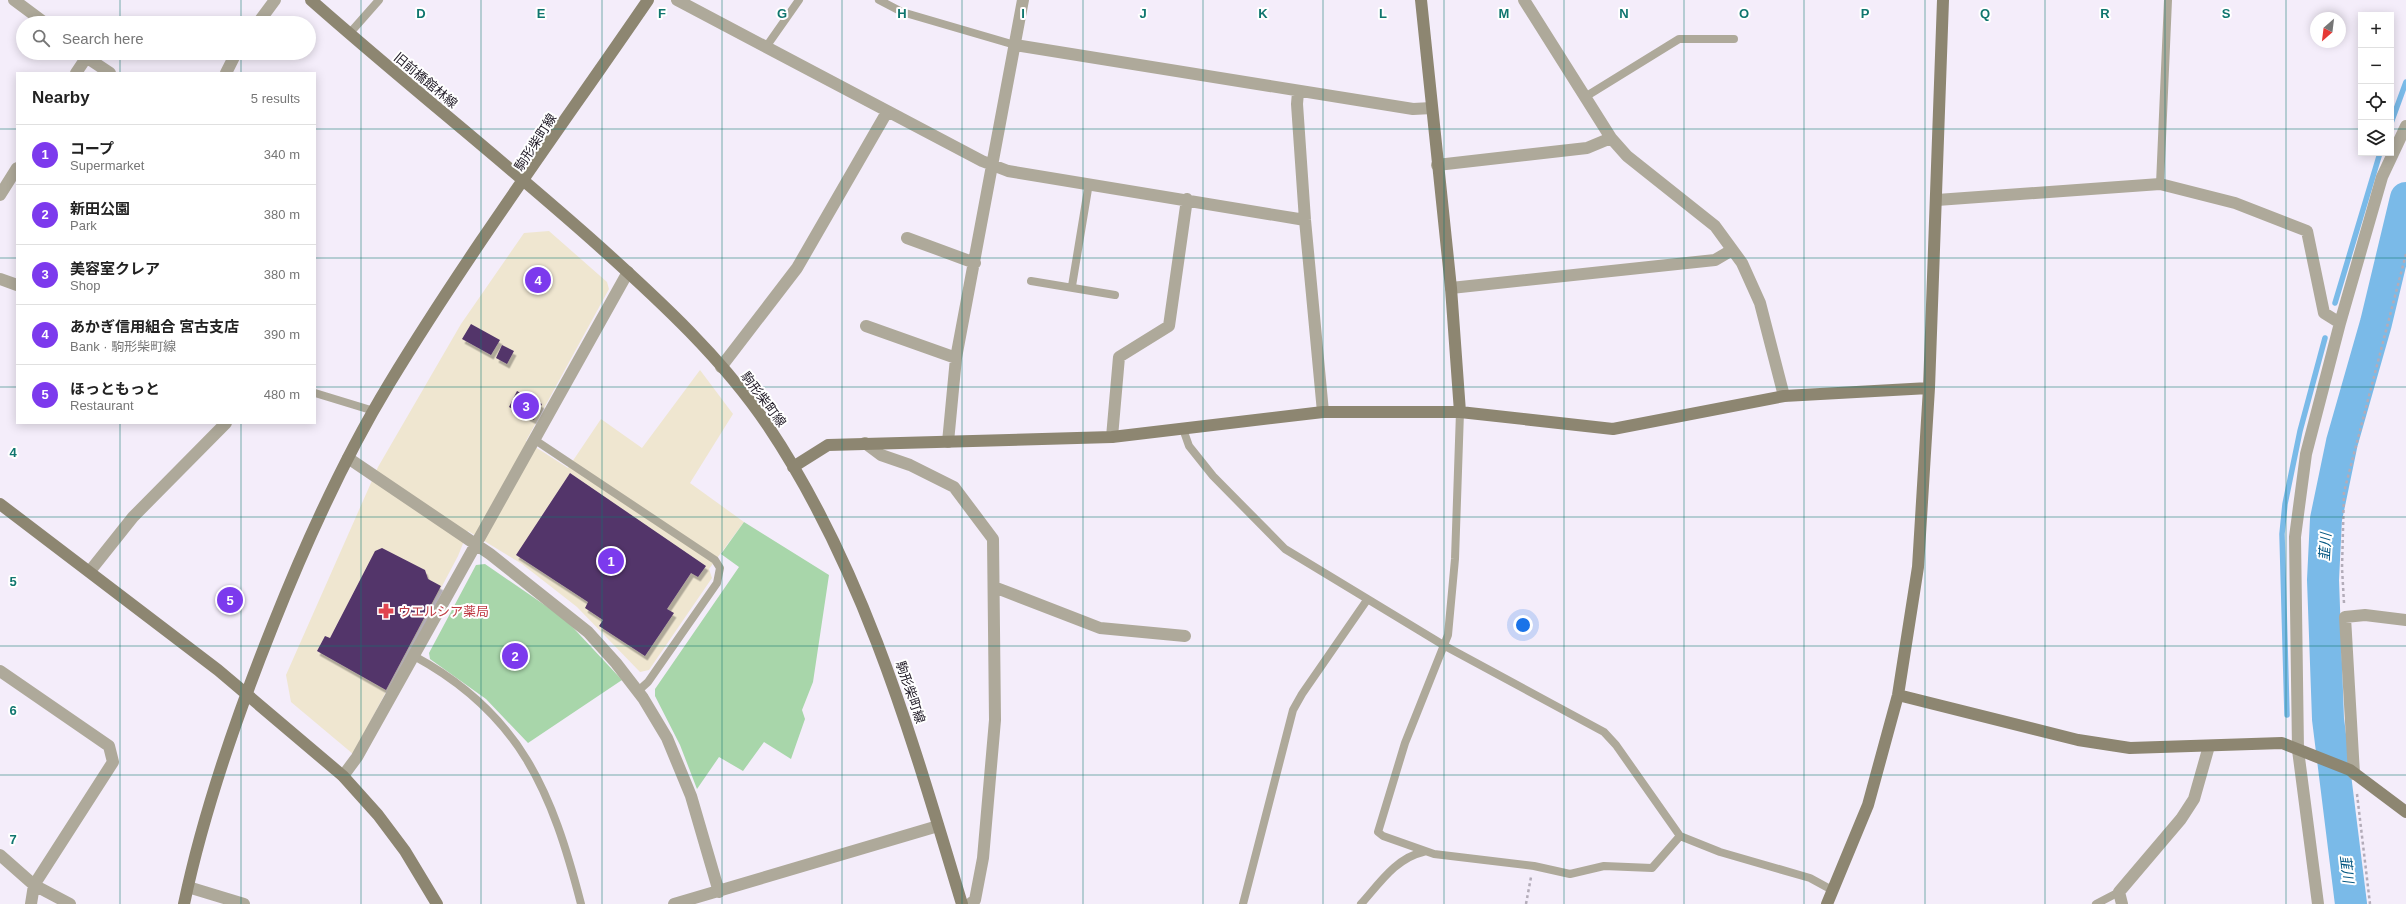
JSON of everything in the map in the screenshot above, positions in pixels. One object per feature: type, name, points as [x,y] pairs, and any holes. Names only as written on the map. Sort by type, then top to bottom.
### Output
[{"type":"street","points":[[14,0],[36,16]]},
{"type":"street","points":[[263,16],[275,0]]},
{"type":"street","name":"旧前橋館林線","points":[[311,0],[349,34],[524,179]]},
{"type":"street","name":"駒形柴町線","points":[[648,0],[524,179],[628,272],[699,342],[767,425],[793,467],[833,542],[878,642],[904,713],[962,904]]},
{"type":"street","points":[[677,0],[887,112],[1008,171],[1187,199],[1305,220]]},
{"type":"street","points":[[948,442],[956,358],[1023,0]]},
{"type":"street","points":[[1421,0],[1451,288],[1460,412]]},
{"type":"street","points":[[1524,0],[1611,138],[1627,156],[1715,226],[1751,278],[1760,303],[1784,396]]},
{"type":"street","points":[[1827,904],[1868,805],[1898,695],[1918,568],[1929,388],[1937,200],[1943,0]]},
{"type":"street","points":[[1015,45],[1298,92],[1413,109],[1432,108]]},
{"type":"street","points":[[76,72],[81,60]]},
{"type":"street","points":[[89,60],[108,72]]},
{"type":"street","points":[[226,72],[232,60]]},
{"type":"street","points":[[1298,92],[1297,104],[1305,220],[1323,412]]},
{"type":"street","points":[[721,367],[797,268],[887,112]]},
{"type":"street","points":[[2318,904],[2302,751],[2295,537],[2306,454],[2340,323],[2382,177],[2406,126]]},
{"type":"street","points":[[1437,165],[1587,148],[1611,138]]},
{"type":"street","points":[[0,195],[16,170]]},
{"type":"street","points":[[184,904],[219,772],[246,694],[293,576],[348,458],[374,411],[439,306],[524,179]]},
{"type":"street","points":[[1937,200],[2160,184],[2235,203],[2307,231],[2324,313],[2340,323]]},
{"type":"street","points":[[1112,436],[1119,357],[1169,326],[1187,199]]},
{"type":"street","points":[[907,238],[975,263]]},
{"type":"street","points":[[1451,288],[1715,260],[1732,250]]},
{"type":"street","points":[[343,776],[357,757],[628,272]]},
{"type":"street","points":[[0,279],[16,285]]},
{"type":"street","points":[[866,326],[956,358]]},
{"type":"street","points":[[793,467],[828,444],[948,442],[1112,436],[1323,412],[1460,412],[1613,429],[1784,396],[1929,388]]},
{"type":"street","points":[[90,571],[133,517],[225,424]]},
{"type":"street","points":[[865,443],[881,455],[910,466],[954,487],[993,539],[995,720],[983,858],[974,900],[970,904]]},
{"type":"street","points":[[348,458],[476,546],[588,632],[638,691],[667,738],[691,796],[718,892]]},
{"type":"street","points":[[0,504],[90,571],[218,670],[343,776],[378,815],[405,851],[437,904]]},
{"type":"street","points":[[994,587],[1100,628],[1185,636]]},
{"type":"street","points":[[2352,772],[2345,617],[2365,615],[2406,620]]},
{"type":"street","points":[[0,671],[109,746],[113,762],[34,884],[30,904]]},
{"type":"street","points":[[1898,695],[2078,740],[2130,748],[2282,743],[2352,772],[2406,812]]},
{"type":"street","points":[[2122,904],[2119,892],[2181,819],[2194,799],[2208,746]]},
{"type":"street","points":[[674,904],[938,826]]},
{"type":"street","points":[[0,855],[34,884],[70,904]]},
{"type":"street","points":[[188,887],[244,904]]},
{"type":"lane","points":[[349,34],[379,0]]},
{"type":"lane","points":[[766,47],[800,0]]},
{"type":"lane","points":[[879,0],[902,12],[1015,45]]},
{"type":"lane","points":[[2160,184],[2168,0]]},
{"type":"lane","points":[[1585,97],[1679,39],[1734,39]]},
{"type":"lane","points":[[1072,286],[1089,183]]},
{"type":"lane","points":[[1031,281],[1072,286],[1115,296]]},
{"type":"lane","points":[[316,393],[374,411]]},
{"type":"lane","points":[[1460,412],[1455,559],[1448,635],[1445,646],[1425,690],[1405,743],[1378,832],[1383,836],[1423,852],[1534,866],[1570,874],[1604,866],[1652,868],[1680,836]]},
{"type":"lane","points":[[1183,429],[1189,446],[1213,476],[1266,532],[1285,549],[1445,646],[1604,732],[1616,745],[1680,836],[1720,852],[1810,878],[1832,890]]},
{"type":"lane","points":[[535,440],[715,560],[720,568],[717,583],[648,682],[638,691]]},
{"type":"lane","points":[[1243,904],[1293,710],[1302,694],[1367,600]]},
{"type":"lane","points":[[414,656],[462,687],[487,707],[516,742],[543,786],[551,806],[581,904]]},
{"type":"lane","points":[[1361,904],[1392,870],[1410,855],[1423,852]]},
{"type":"lane","points":[[2096,904],[2119,892]]},
{"type":"path","points":[[2345,617],[2342,568],[2344,492],[2406,254]]},
{"type":"path","points":[[2352,772],[2370,904]]},
{"type":"path","points":[[1526,904],[1534,866]]},
{"type":"shaded area","points":[[549,231],[607,282],[609,289],[526,441],[568,468],[601,419],[642,448],[700,370],[733,414],[690,483],[744,522],[709,569],[712,578],[649,670],[640,672],[577,607],[522,564],[468,531],[458,556],[353,754],[291,702],[286,675],[378,467],[461,324],[524,233]]},
{"type":"green space","points":[[744,522],[829,575],[813,682],[802,710],[805,719],[791,759],[764,742],[743,771],[719,757],[697,789],[680,745],[655,696],[655,689],[739,567],[721,554]]},
{"type":"green space","points":[[485,564],[565,619],[622,680],[528,743],[486,699],[430,659],[429,653],[476,565]]},
{"type":"building","points":[[471,324],[500,340],[491,355],[462,339]]},
{"type":"building","points":[[502,345],[514,351],[507,364],[496,358]]},
{"type":"building","points":[[517,391],[542,404],[534,420],[509,407]]},
{"type":"building","points":[[570,473],[706,566],[698,577],[691,573],[667,609],[674,613],[645,656],[599,626],[603,620],[585,608],[588,602],[516,555]]},
{"type":"building","name":"ウエルシア薬局","points":[[382,548],[425,570],[428,579],[441,586],[386,690],[317,651],[325,636],[330,638],[375,551]]},
{"type":"waterway","points":[[2392,120],[2406,82]]},
{"type":"waterway","points":[[2335,303],[2379,156]]},
{"type":"waterway","name":"韮川","points":[[2351,904],[2328,719],[2323,580],[2326,519],[2342,442],[2376,323],[2406,198]]},
{"type":"waterway","points":[[2287,715],[2282,534],[2285,504],[2300,431],[2325,338]]},
{"type":"place","name":"あかぎ信用組合 宮古支店","points":[[538,280]]},
{"type":"place","name":"美容室クレア","points":[[526,406]]},
{"type":"place","name":"コープ","points":[[611,561]]},
{"type":"place","name":"ほっともっと","points":[[230,600]]},
{"type":"place","name":"ウエルシア薬局","points":[[386,611]]},
{"type":"place","name":"新田公園","points":[[515,656]]}]
